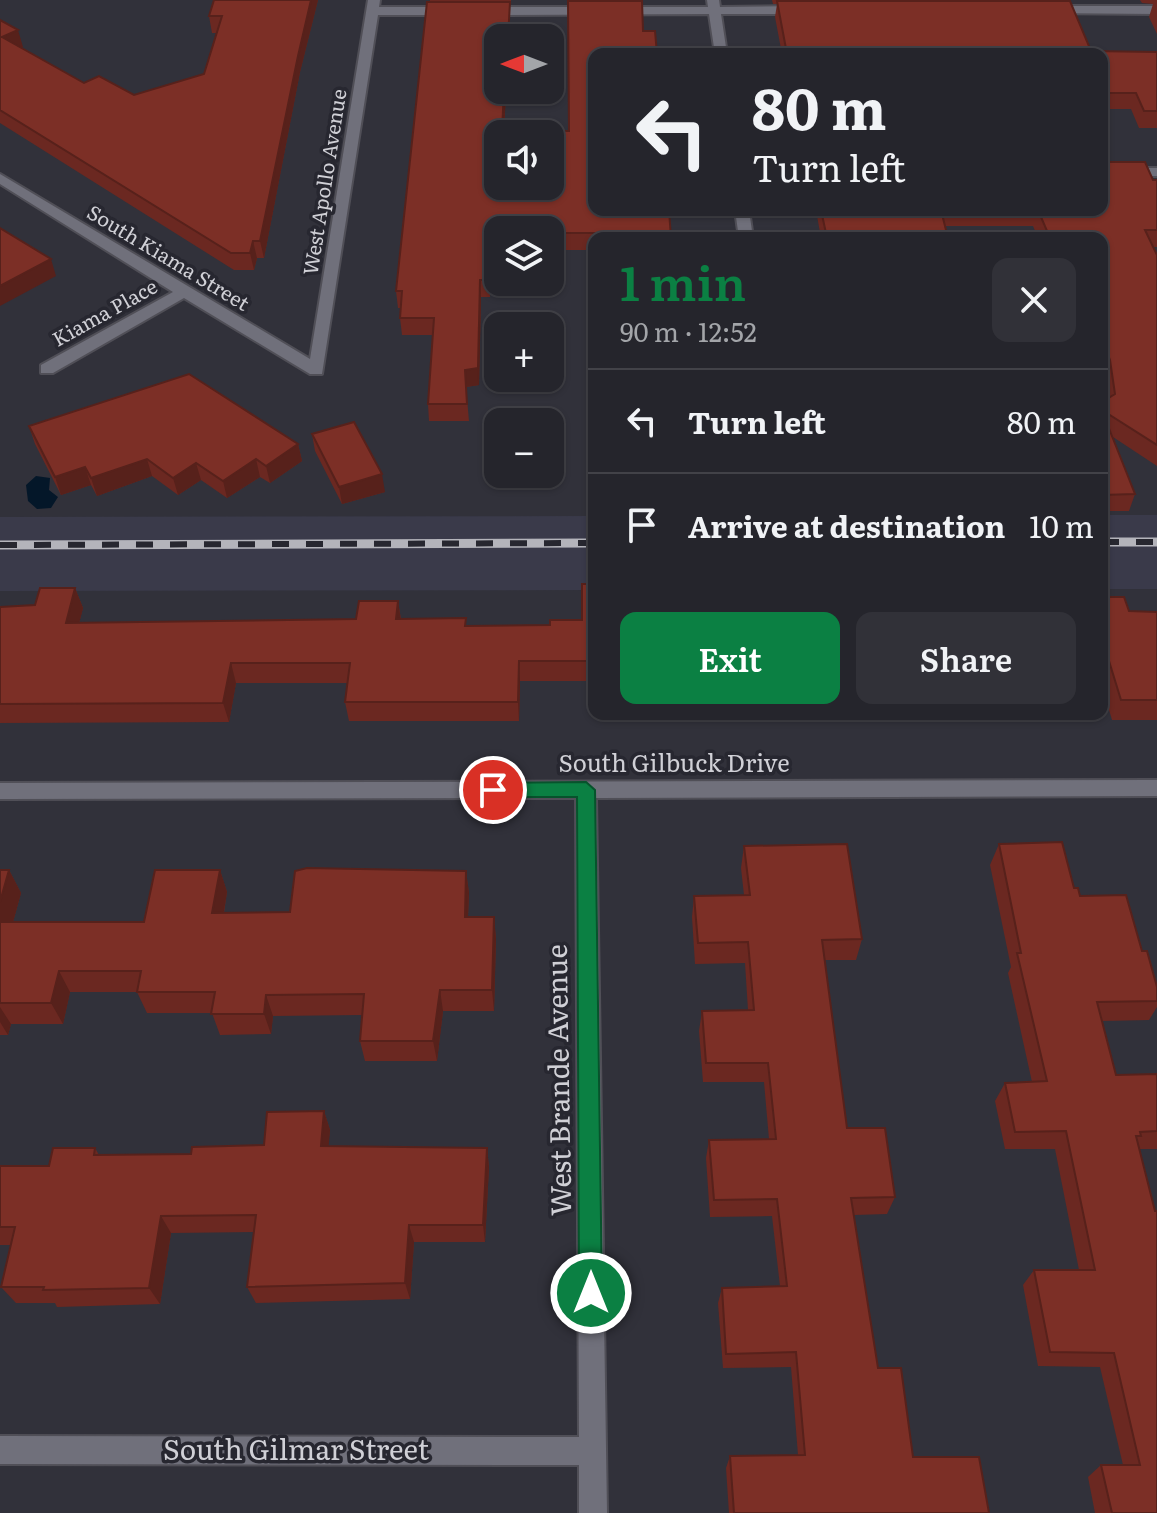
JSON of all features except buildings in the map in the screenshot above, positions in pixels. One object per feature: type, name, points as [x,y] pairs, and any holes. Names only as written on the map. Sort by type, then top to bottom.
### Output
[{"type":"street","points":[[714,5],[720,48]]},
{"type":"street","points":[[373,6],[714,5],[823,10]]},
{"type":"street","points":[[1039,10],[1068,5],[1157,10]]},
{"type":"street","name":"West Apollo Avenue","points":[[316,370],[373,6]]},
{"type":"street","points":[[1108,172],[1157,172]]},
{"type":"street","name":"South Kiama Street","points":[[0,178],[316,370]]},
{"type":"street","name":"Kiama Place","points":[[47,369],[184,292]]},
{"type":"street","name":"South Gilbuck Drive","points":[[0,791],[1157,788]]},
{"type":"street","name":"West Brande Avenue","points":[[586,790],[593,1513]]},
{"type":"street","name":"South Gilmar Street","points":[[0,1450],[592,1451]]},
{"type":"shaded area","points":[[36,476],[50,478],[49,490],[58,497],[51,508],[37,509],[28,501],[26,485]]},
{"type":"shaded area","points":[[1108,515],[1157,515],[1157,589],[1108,589]]},
{"type":"shaded area","points":[[588,516],[588,590],[0,591],[0,517]]},
{"type":"railway","points":[[1108,542],[1157,542]]},
{"type":"railway","points":[[0,545],[588,543]]},
{"type":"route","points":[[493,790],[586,790],[591,1293]]}]
